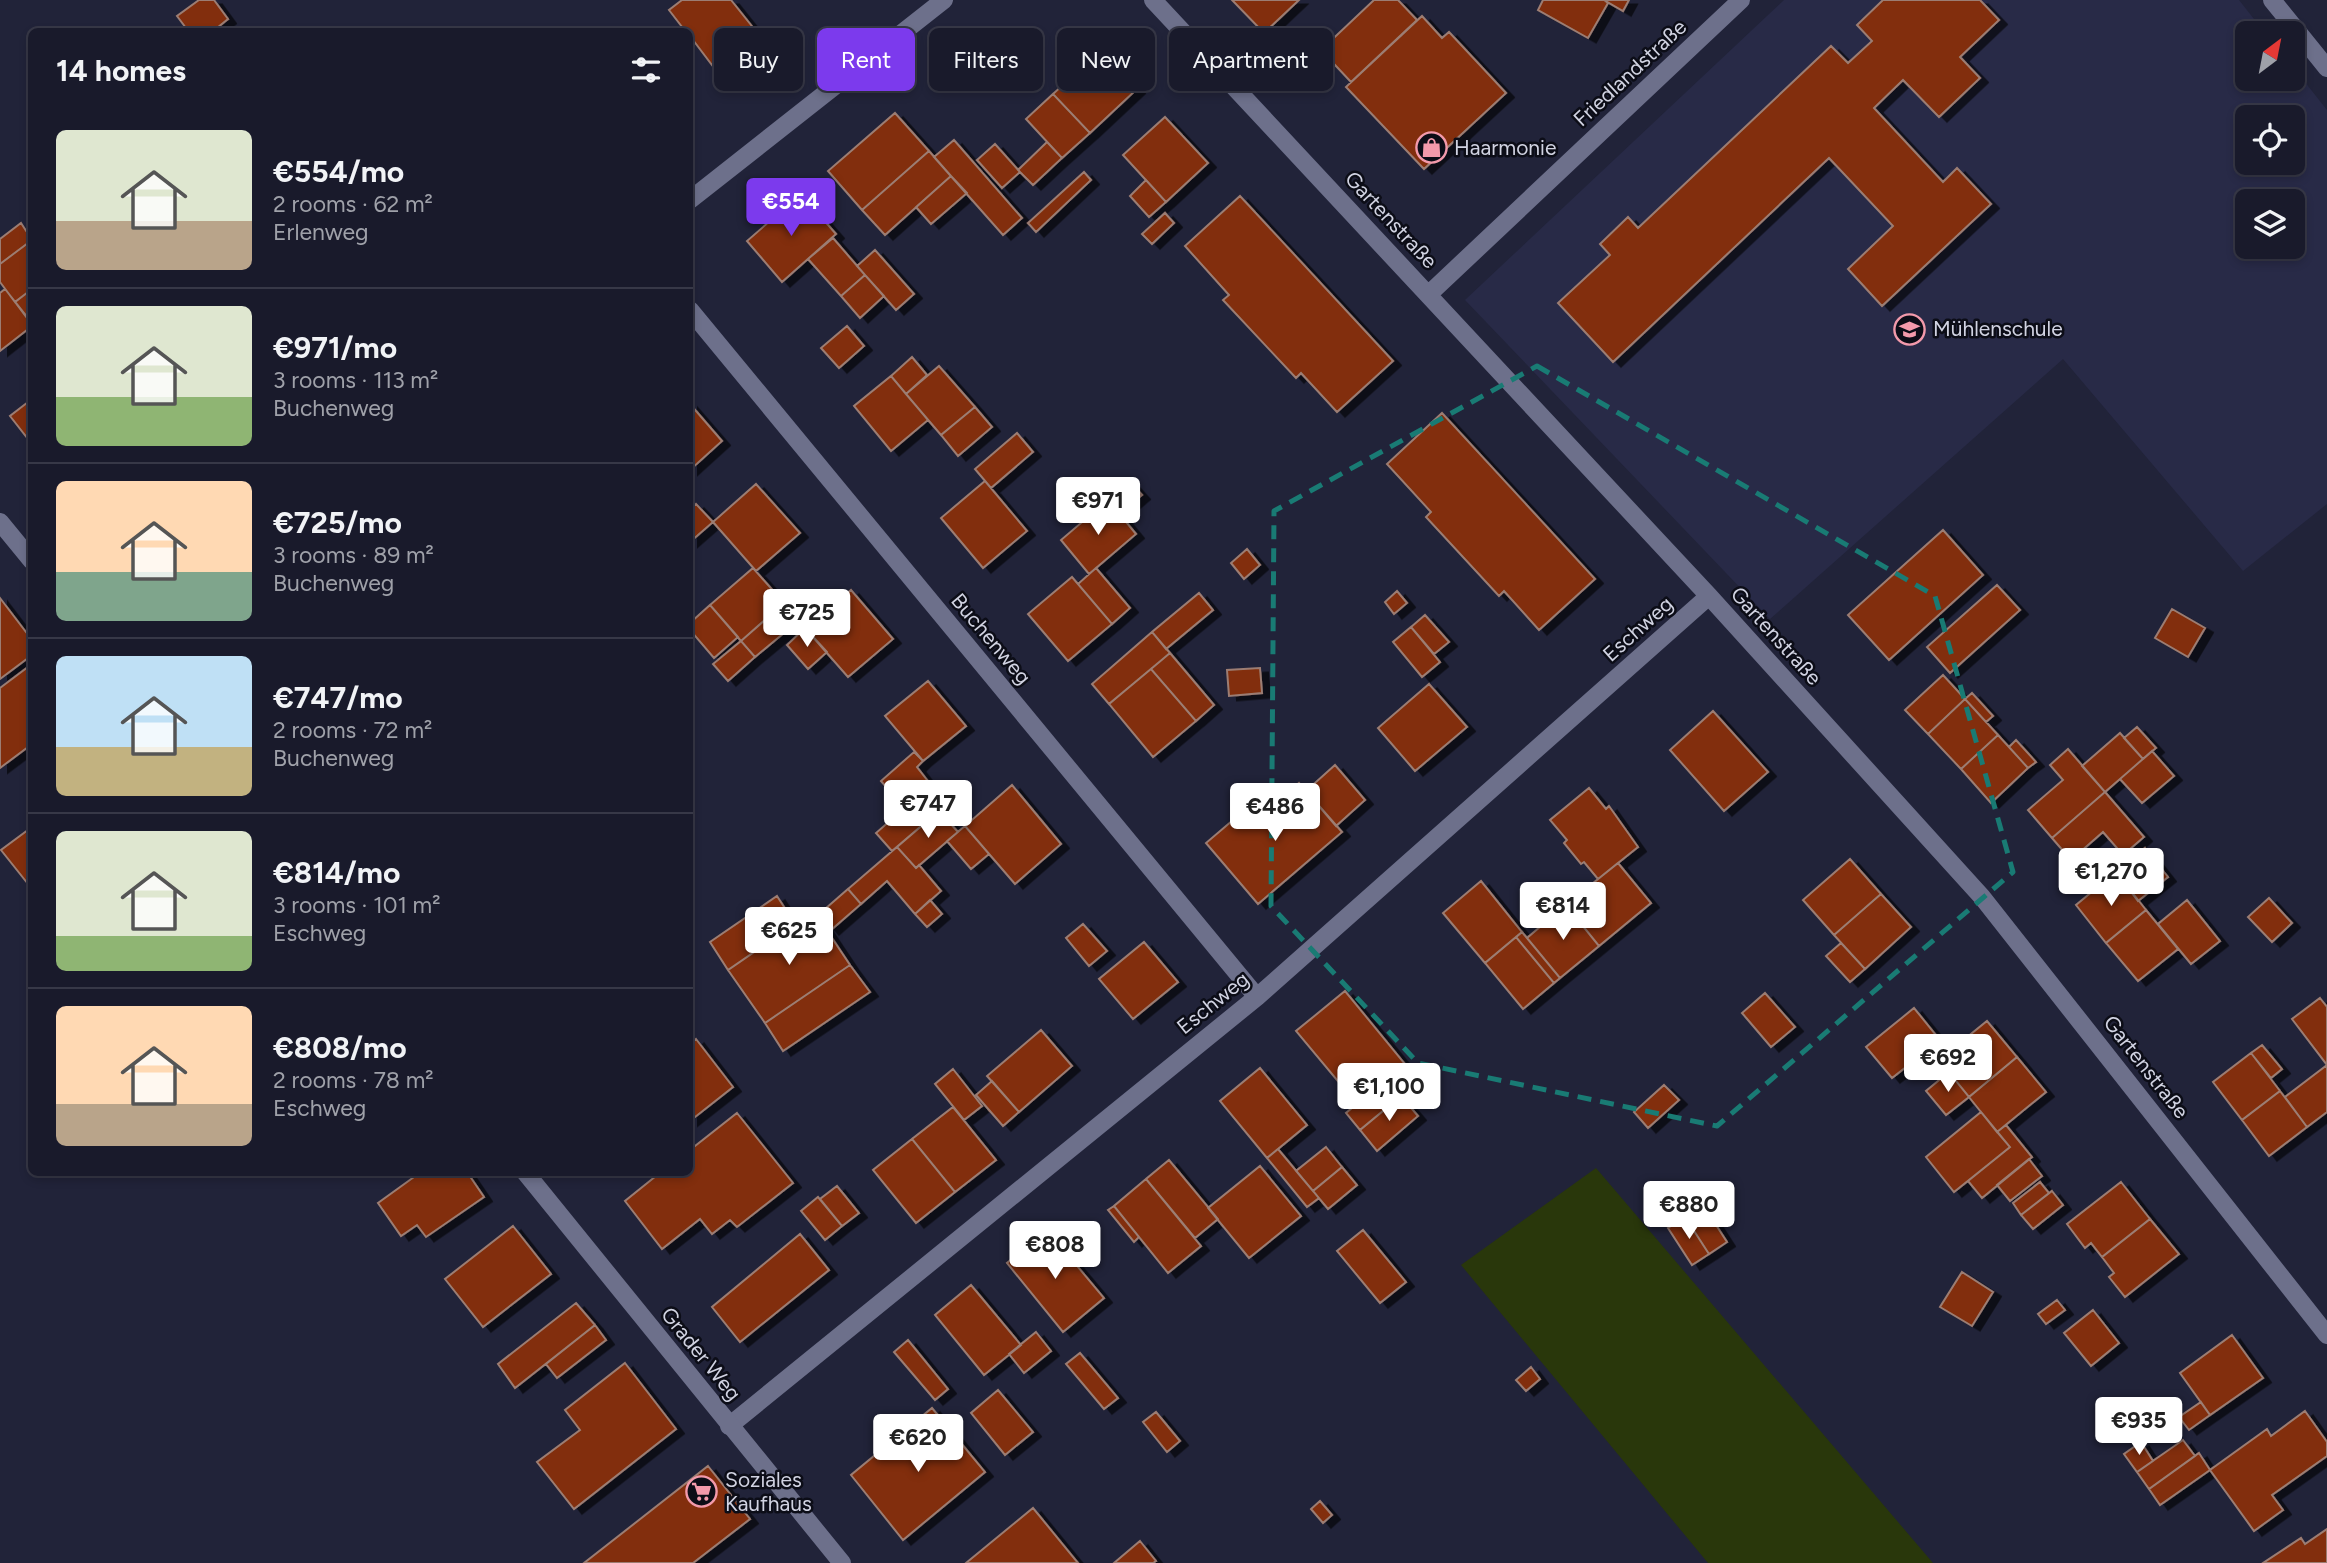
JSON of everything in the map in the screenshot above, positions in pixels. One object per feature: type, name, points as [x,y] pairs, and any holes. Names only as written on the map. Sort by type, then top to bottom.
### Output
[{"type":"street","points":[[693,198],[944,0]]},
{"type":"street","name":"Gartenstraße","points":[[1153,0],[1709,596],[1982,897],[2327,1335]]},
{"type":"street","name":"Friedlandstraße","points":[[1429,294],[1741,0]]},
{"type":"street","points":[[2272,0],[2327,68]]},
{"type":"street","name":"Buchenweg","points":[[693,314],[1258,997]]},
{"type":"street","points":[[0,522],[28,556]]},
{"type":"street","name":"Eschweg","points":[[729,1426],[1258,997],[1709,596]]},
{"type":"street","name":"Grader Weg","points":[[528,1176],[842,1563]]},
{"type":"highlighted area","points":[[1537,366],[1935,596],[2013,872],[1717,1126],[1418,1063],[1271,906],[1274,511]]},
{"type":"shaded area","name":"Mühlenschule","points":[[1784,0],[2239,0],[2256,21],[2235,21],[2235,91],[2305,91],[2305,82],[2327,110],[2327,504],[2243,571],[2063,359],[1770,619],[1465,300]]},
{"type":"green space","points":[[1596,1168],[1933,1563],[1708,1563],[1461,1265]]},
{"type":"building","points":[[199,0],[214,0],[228,19],[217,28],[186,28],[177,16]]},
{"type":"building","points":[[682,0],[731,0],[753,28],[714,28],[712,65],[693,40],[693,28],[683,28],[669,10]]},
{"type":"building","points":[[1232,0],[1299,0],[1269,28],[1259,28]]},
{"type":"building","points":[[1374,0],[1398,0],[1417,20],[1351,82],[1333,63],[1333,39]]},
{"type":"building","points":[[1543,0],[1604,0],[1608,3],[1588,38],[1538,10]]},
{"type":"building","points":[[1604,0],[1629,0],[1623,11]]},
{"type":"building","points":[[1883,0],[1980,0],[1999,20],[1960,57],[1980,78],[1939,117],[1903,80],[1874,108],[1943,182],[1957,168],[1991,204],[1882,306],[1848,269],[1893,226],[1829,158],[1613,362],[1558,303],[1610,255],[1600,244],[1628,217],[1638,228],[1831,46],[1848,63],[1872,41],[1857,25]]},
{"type":"building","points":[[1422,16],[1442,38],[1449,32],[1506,93],[1424,169],[1346,87]]},
{"type":"building","points":[[1057,90],[1135,91],[1090,133],[1053,94]]},
{"type":"building","points":[[1053,94],[1090,133],[1062,158],[1026,119]]},
{"type":"building","points":[[895,113],[929,151],[862,210],[828,171]]},
{"type":"building","points":[[1165,117],[1208,163],[1166,202],[1123,155]]},
{"type":"building","points":[[954,140],[1022,218],[1003,235],[934,157]]},
{"type":"building","points":[[1047,142],[1062,158],[1033,185],[1018,170]]},
{"type":"building","points":[[995,144],[1020,172],[1002,188],[977,160]]},
{"type":"building","points":[[929,151],[951,176],[885,235],[862,210]]},
{"type":"building","points":[[1084,172],[1091,180],[1036,232],[1028,223]]},
{"type":"building","points":[[951,176],[967,193],[931,224],[916,207]]},
{"type":"building","points":[[1146,180],[1166,202],[1149,217],[1130,196]]},
{"type":"building","points":[[801,194],[836,234],[782,282],[747,241]]},
{"type":"building","points":[[1240,196],[1393,361],[1337,412],[1301,373],[1296,378],[1223,300],[1229,295],[1185,246]]},
{"type":"building","points":[[1165,213],[1174,223],[1152,244],[1142,234]]},
{"type":"building","points":[[21,223],[28,234],[28,243],[0,264],[0,239]]},
{"type":"building","points":[[833,238],[865,275],[841,296],[808,259]]},
{"type":"building","points":[[28,243],[28,292],[15,302],[0,282],[0,264]]},
{"type":"building","points":[[875,250],[914,294],[896,310],[857,266]]},
{"type":"building","points":[[865,275],[884,296],[860,318],[841,296]]},
{"type":"building","points":[[5,289],[28,318],[28,329],[0,351],[0,293]]},
{"type":"building","points":[[28,292],[28,319],[15,302]]},
{"type":"building","points":[[847,326],[864,346],[839,368],[821,348]]},
{"type":"building","points":[[912,357],[927,375],[906,394],[891,376]]},
{"type":"building","points":[[939,366],[975,407],[941,435],[906,394]]},
{"type":"building","points":[[891,376],[928,420],[891,451],[854,406]]},
{"type":"building","points":[[28,402],[28,439],[10,416]]},
{"type":"building","points":[[693,407],[722,441],[693,467]]},
{"type":"building","points":[[975,407],[992,427],[958,456],[941,435]]},
{"type":"building","points":[[1442,413],[1595,579],[1539,630],[1504,591],[1499,596],[1426,517],[1431,512],[1387,464]]},
{"type":"building","points":[[1017,433],[1033,452],[991,488],[975,469]]},
{"type":"building","points":[[985,481],[1027,531],[983,568],[941,518]]},
{"type":"building","points":[[756,484],[800,533],[756,571],[713,522]]},
{"type":"building","points":[[1132,484],[1142,495],[1129,506],[1119,495]]},
{"type":"building","points":[[1108,500],[1136,534],[1089,574],[1061,540]]},
{"type":"building","points":[[696,504],[713,522],[693,539],[693,507]]},
{"type":"building","points":[[1943,530],[1983,575],[1889,660],[1848,615]]},
{"type":"building","points":[[1247,549],[1260,565],[1244,579],[1231,563]]},
{"type":"building","points":[[753,568],[784,603],[741,641],[710,605]]},
{"type":"building","points":[[1096,568],[1130,608],[1112,624],[1078,584]]},
{"type":"building","points":[[1072,577],[1112,624],[1068,661],[1028,614]]},
{"type":"building","points":[[1997,585],[2020,610],[1950,673],[1927,647]]},
{"type":"building","points":[[851,590],[893,639],[848,677],[805,628]]},
{"type":"building","points":[[1397,591],[1407,603],[1394,614],[1385,602]]},
{"type":"building","points":[[1199,593],[1213,610],[1166,649],[1152,632]]},
{"type":"building","points":[[0,598],[28,635],[28,658],[0,679]]},
{"type":"building","points":[[787,601],[802,618],[755,657],[741,641]]},
{"type":"building","points":[[710,605],[738,637],[714,658],[693,634],[693,620]]},
{"type":"building","points":[[2172,609],[2205,628],[2188,657],[2155,638]]},
{"type":"building","points":[[1425,615],[1449,642],[1434,654],[1411,627]]},
{"type":"building","points":[[1411,627],[1440,662],[1422,677],[1393,642]]},
{"type":"building","points":[[805,628],[827,652],[808,669],[787,645]]},
{"type":"building","points":[[1152,632],[1170,653],[1109,704],[1092,684]]},
{"type":"building","points":[[741,641],[755,657],[728,681],[713,664]]},
{"type":"building","points":[[1170,653],[1214,705],[1196,721],[1151,669]]},
{"type":"building","points":[[28,667],[28,747],[0,768],[0,688]]},
{"type":"building","points":[[1260,668],[1262,693],[1229,696],[1227,670]]},
{"type":"building","points":[[1151,669],[1196,721],[1153,757],[1109,704]]},
{"type":"building","points":[[1943,675],[1965,699],[1928,734],[1905,710]]},
{"type":"building","points":[[928,681],[966,726],[923,761],[885,716]]},
{"type":"building","points":[[1429,684],[1467,727],[1415,771],[1378,728]]},
{"type":"building","points":[[1972,693],[1993,716],[1986,722],[1965,699]]},
{"type":"building","points":[[1965,699],[1998,735],[1961,769],[1928,734]]},
{"type":"building","points":[[1713,711],[1768,772],[1724,811],[1670,750]]},
{"type":"building","points":[[2137,727],[2156,748],[2143,759],[2124,738]]},
{"type":"building","points":[[2120,733],[2143,759],[2105,792],[2082,766]]},
{"type":"building","points":[[1998,735],[2028,768],[1991,803],[1961,769]]},
{"type":"building","points":[[2016,740],[2036,762],[2028,768],[2009,747]]},
{"type":"building","points":[[2068,749],[2105,792],[2052,838],[2028,810],[2063,780],[2050,765]]},
{"type":"building","points":[[2152,751],[2174,776],[2142,803],[2120,779]]},
{"type":"building","points":[[914,752],[923,761],[917,767],[931,785],[904,808],[881,781]]},
{"type":"building","points":[[1335,765],[1365,800],[1336,826],[1306,791]]},
{"type":"building","points":[[1299,783],[1342,832],[1258,904],[1206,843],[1239,815],[1249,827]]},
{"type":"building","points":[[931,785],[948,803],[892,851],[876,833]]},
{"type":"building","points":[[1012,785],[1061,844],[1015,884],[965,826]]},
{"type":"building","points":[[1589,788],[1606,809],[1609,806],[1638,847],[1598,879],[1584,862],[1581,864],[1564,843],[1567,840],[1550,820]]},
{"type":"building","points":[[2105,792],[2144,837],[2123,855],[2103,832],[2071,860],[2052,838]]},
{"type":"building","points":[[939,811],[958,832],[916,868],[897,847]]},
{"type":"building","points":[[965,826],[989,854],[971,869],[947,841]]},
{"type":"building","points":[[28,830],[28,884],[1,850]]},
{"type":"building","points":[[897,847],[916,868],[919,865],[941,891],[915,914],[887,881],[861,904],[848,889]]},
{"type":"building","points":[[2145,848],[2168,877],[2138,901],[2116,872]]},
{"type":"building","points":[[1850,859],[1881,894],[1834,935],[1803,900]]},
{"type":"building","points":[[1618,863],[1651,903],[1599,946],[1566,905]]},
{"type":"building","points":[[2116,872],[2146,910],[2106,943],[2076,905]]},
{"type":"building","points":[[1481,881],[1522,932],[1485,963],[1443,913]]},
{"type":"building","points":[[848,889],[861,904],[831,930],[818,915]]},
{"type":"building","points":[[1881,894],[1911,927],[1865,969],[1834,935]]},
{"type":"building","points":[[777,896],[795,924],[728,970],[710,942]]},
{"type":"building","points":[[2269,898],[2292,923],[2272,942],[2248,917]]},
{"type":"building","points":[[930,900],[942,914],[927,927],[915,914]]},
{"type":"building","points":[[2187,900],[2220,941],[2191,964],[2158,924]]},
{"type":"building","points":[[1566,905],[1599,946],[1560,978],[1527,938]]},
{"type":"building","points":[[2146,910],[2178,949],[2138,981],[2106,943]]},
{"type":"building","points":[[814,911],[850,965],[765,1023],[728,970]]},
{"type":"building","points":[[1083,924],[1107,951],[1089,966],[1066,938]]},
{"type":"building","points":[[1522,932],[1560,978],[1554,983],[1516,937]]},
{"type":"building","points":[[1516,937],[1554,983],[1523,1009],[1485,963]]},
{"type":"building","points":[[1144,942],[1178,982],[1133,1019],[1099,979]]},
{"type":"building","points":[[1841,943],[1865,969],[1850,982],[1826,956]]},
{"type":"building","points":[[850,965],[870,992],[783,1051],[765,1023]]},
{"type":"building","points":[[1345,991],[1405,1064],[1357,1104],[1296,1031]]},
{"type":"building","points":[[1765,993],[1795,1027],[1771,1047],[1742,1013]]},
{"type":"building","points":[[2320,998],[2327,1007],[2327,1065],[2292,1019]]},
{"type":"building","points":[[1914,1008],[1940,1040],[1892,1078],[1866,1047]]},
{"type":"building","points":[[1987,1021],[2017,1057],[1969,1097],[1939,1060]]},
{"type":"building","points":[[1041,1030],[1072,1066],[1019,1112],[987,1076]]},
{"type":"building","points":[[696,1039],[733,1087],[693,1119],[693,1042]]},
{"type":"building","points":[[2262,1045],[2282,1069],[2271,1078],[2251,1053]]},
{"type":"building","points":[[2251,1053],[2280,1091],[2242,1120],[2213,1082]]},
{"type":"building","points":[[2017,1057],[2046,1092],[1997,1132],[1969,1097]]},
{"type":"building","points":[[2327,1065],[2327,1112],[2307,1127],[2285,1097]]},
{"type":"building","points":[[1260,1068],[1307,1125],[1267,1158],[1220,1101]]},
{"type":"building","points":[[953,1069],[982,1106],[964,1120],[935,1084]]},
{"type":"building","points":[[1949,1072],[1969,1097],[1946,1115],[1926,1091]]},
{"type":"building","points":[[1387,1079],[1401,1096],[1360,1130],[1346,1113]]},
{"type":"building","points":[[992,1081],[1019,1112],[1003,1126],[976,1095]]},
{"type":"building","points":[[1664,1085],[1679,1100],[1648,1128],[1634,1112]]},
{"type":"building","points":[[2280,1091],[2307,1127],[2269,1156],[2242,1120]]},
{"type":"building","points":[[1401,1096],[1418,1116],[1377,1151],[1360,1130]]},
{"type":"building","points":[[953,1107],[996,1160],[955,1192],[912,1139]]},
{"type":"building","points":[[1981,1112],[2010,1147],[1954,1192],[1926,1157]]},
{"type":"building","points":[[737,1113],[793,1183],[737,1227],[730,1220],[712,1234],[700,1219],[662,1249],[625,1201],[656,1176],[693,1176],[693,1148]]},
{"type":"building","points":[[2006,1125],[2032,1157],[1982,1198],[1968,1181],[2010,1147],[1997,1132]]},
{"type":"building","points":[[912,1139],[955,1192],[916,1223],[873,1170]]},
{"type":"building","points":[[1326,1147],[1342,1167],[1313,1191],[1296,1171]]},
{"type":"building","points":[[1278,1149],[1319,1198],[1307,1207],[1267,1158]]},
{"type":"building","points":[[2029,1159],[2042,1176],[2010,1201],[1997,1185]]},
{"type":"building","points":[[1169,1160],[1218,1219],[1195,1238],[1146,1179]]},
{"type":"building","points":[[1260,1166],[1301,1216],[1249,1258],[1208,1208]]},
{"type":"building","points":[[1342,1167],[1357,1185],[1328,1209],[1313,1191]]},
{"type":"building","points":[[415,1176],[470,1176],[484,1197],[426,1237],[417,1225],[401,1236],[378,1203]]},
{"type":"building","points":[[1146,1179],[1201,1246],[1168,1273],[1114,1206]]},
{"type":"building","points":[[2040,1182],[2049,1193],[2021,1215],[2013,1203]]},
{"type":"building","points":[[2121,1182],[2150,1219],[2102,1257],[2091,1243],[2085,1248],[2067,1224]]},
{"type":"building","points":[[837,1186],[859,1213],[842,1226],[820,1199]]},
{"type":"building","points":[[2052,1191],[2063,1205],[2033,1229],[2021,1215]]},
{"type":"building","points":[[818,1197],[842,1226],[825,1240],[801,1211]]},
{"type":"building","points":[[1698,1197],[1727,1242],[1709,1254],[1680,1209]]},
{"type":"building","points":[[1114,1206],[1139,1237],[1134,1242],[1108,1210]]},
{"type":"building","points":[[1685,1217],[1709,1254],[1692,1265],[1668,1228]]},
{"type":"building","points":[[2150,1219],[2179,1254],[2125,1297],[2109,1277],[2114,1273],[2102,1257]]},
{"type":"building","points":[[513,1226],[551,1274],[483,1327],[445,1279]]},
{"type":"building","points":[[1047,1230],[1104,1298],[1063,1332],[1007,1263]]},
{"type":"building","points":[[1363,1230],[1406,1282],[1380,1303],[1337,1251]]},
{"type":"building","points":[[800,1234],[829,1270],[740,1342],[712,1307]]},
{"type":"building","points":[[1962,1272],[1993,1292],[1972,1326],[1940,1307]]},
{"type":"building","points":[[971,1285],[1021,1345],[984,1375],[935,1315]]},
{"type":"building","points":[[2057,1300],[2065,1310],[2046,1324],[2038,1314]]},
{"type":"building","points":[[576,1303],[595,1325],[515,1388],[498,1364]]},
{"type":"building","points":[[2093,1310],[2119,1343],[2091,1366],[2064,1333]]},
{"type":"building","points":[[595,1325],[606,1340],[557,1378],[546,1364]]},
{"type":"building","points":[[1036,1332],[1051,1351],[1024,1373],[1009,1354]]},
{"type":"building","points":[[2232,1335],[2263,1378],[2210,1415],[2180,1373]]},
{"type":"building","points":[[908,1340],[948,1389],[935,1400],[894,1352]]},
{"type":"building","points":[[1080,1353],[1118,1398],[1104,1409],[1066,1364]]},
{"type":"building","points":[[625,1363],[676,1429],[574,1509],[537,1462],[580,1430],[565,1410]]},
{"type":"building","points":[[1531,1367],[1540,1379],[1526,1391],[1516,1380]]},
{"type":"building","points":[[998,1390],[1033,1432],[1005,1455],[971,1413]]},
{"type":"building","points":[[2201,1402],[2210,1415],[2189,1430],[2179,1417]]},
{"type":"building","points":[[932,1408],[985,1472],[903,1540],[851,1475]]},
{"type":"building","points":[[2305,1411],[2327,1442],[2327,1456],[2272,1495],[2283,1510],[2254,1531],[2210,1470],[2267,1429],[2271,1436]]},
{"type":"building","points":[[1156,1412],[1180,1441],[1167,1452],[1143,1422]]},
{"type":"building","points":[[2183,1440],[2195,1456],[2149,1489],[2137,1472]]},
{"type":"building","points":[[2141,1442],[2153,1461],[2137,1472],[2124,1454]]},
{"type":"building","points":[[2199,1453],[2210,1470],[2160,1505],[2149,1489]]},
{"type":"building","name":"Soziales Kaufhaus","points":[[708,1466],[750,1519],[693,1563],[584,1563]]},
{"type":"building","points":[[1320,1501],[1332,1515],[1323,1523],[1311,1509]]},
{"type":"building","points":[[1033,1508],[1078,1563],[966,1563]]},
{"type":"building","points":[[2327,1529],[2327,1563],[2263,1563],[2301,1538],[2305,1544]]},
{"type":"building","points":[[1140,1541],[1156,1561],[1114,1563]]},
{"type":"place","name":"Haarmonie","points":[[1431,148]]},
{"type":"place","name":"Mühlenschule","points":[[1910,329]]},
{"type":"place","name":"Soziales Kaufhaus","points":[[702,1492]]}]
